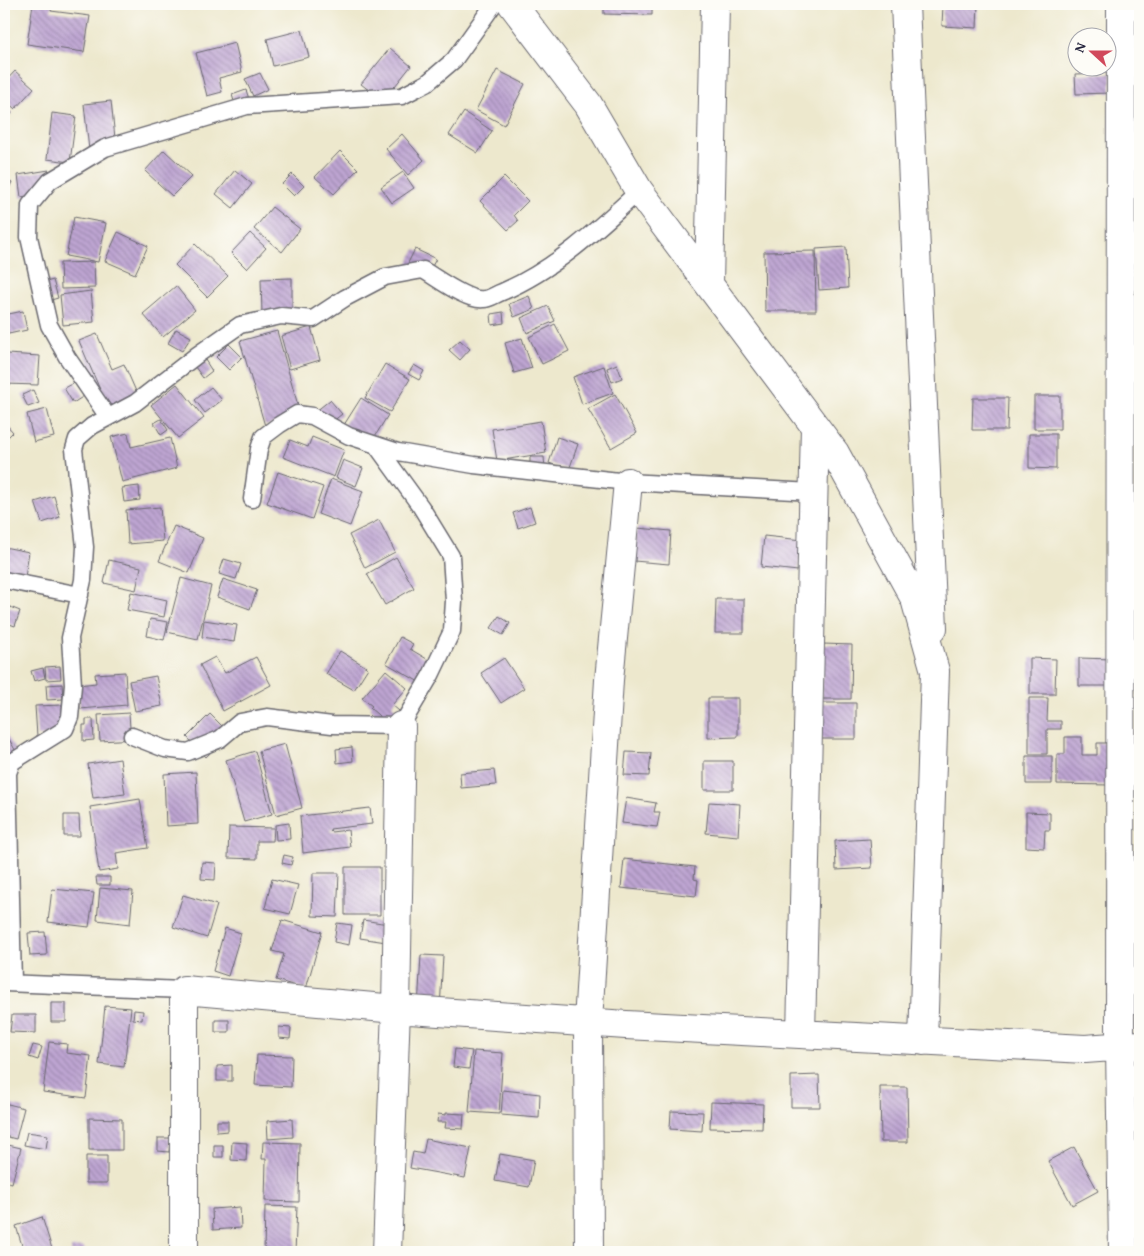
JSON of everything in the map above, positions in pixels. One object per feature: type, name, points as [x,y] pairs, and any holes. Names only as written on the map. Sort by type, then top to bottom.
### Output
[{"type":"street","points":[[512,4],[588,104],[639,191],[835,454],[915,599],[935,672]]},
{"type":"street","points":[[709,284],[716,4]]},
{"type":"street","points":[[905,4],[935,672],[923,1041]]},
{"type":"street","points":[[1121,4],[1130,1046],[1123,1252]]},
{"type":"street","points":[[801,1034],[815,426]]},
{"type":"street","points":[[589,1252],[588,1022],[609,680],[628,482]]},
{"type":"street","points":[[387,1252],[396,1009],[400,726]]},
{"type":"street","points":[[184,1252],[184,990],[396,1009],[588,1022],[1085,1050],[1130,1046]]},
{"type":"lane","points":[[108,417],[66,357],[49,325],[29,237],[30,205],[50,181],[105,148],[247,106],[402,96],[427,83],[454,60],[494,4]]},
{"type":"lane","points":[[184,990],[8,983],[8,772],[12,762],[65,729],[70,717],[73,685],[70,638],[83,580],[86,547],[74,448],[77,438],[92,426],[135,403],[197,355],[240,325],[281,316],[313,318],[344,298],[385,277],[423,270],[461,294],[483,300],[512,288],[551,265],[589,236],[639,191]]},
{"type":"lane","points":[[252,500],[259,449],[263,437],[297,414],[312,416],[349,436],[398,452],[474,465],[628,482],[813,492]]},
{"type":"lane","points":[[132,736],[165,749],[188,752],[220,739],[240,722],[267,717],[332,725],[400,726],[430,675],[452,631],[454,601],[451,556],[421,508],[376,445]]},
{"type":"lane","points":[[4,580],[80,595]]},
{"type":"building","points":[[33,4],[52,4],[51,11],[90,16],[84,52],[27,44]]},
{"type":"building","points":[[604,4],[652,4],[652,15],[604,14]]},
{"type":"building","points":[[943,4],[978,4],[977,28],[942,26]]},
{"type":"building","points":[[302,30],[309,57],[273,66],[267,39]]},
{"type":"building","points":[[235,43],[242,72],[219,78],[222,92],[207,96],[196,53]]},
{"type":"building","points":[[390,48],[411,66],[383,101],[361,84]]},
{"type":"building","points":[[497,70],[525,84],[504,125],[476,110]]},
{"type":"building","points":[[15,71],[34,88],[15,109],[4,99],[4,83]]},
{"type":"building","points":[[260,73],[268,89],[253,96],[245,79]]},
{"type":"building","points":[[1075,78],[1111,78],[1111,93],[1076,94]]},
{"type":"building","points":[[246,90],[251,105],[237,110],[232,95]]},
{"type":"building","points":[[111,101],[116,147],[89,150],[84,104]]},
{"type":"building","points":[[4,105],[12,113],[4,123]]},
{"type":"building","points":[[464,112],[492,131],[478,153],[449,135]]},
{"type":"building","points":[[52,113],[76,116],[70,162],[47,159]]},
{"type":"building","points":[[402,134],[424,160],[408,175],[386,149]]},
{"type":"building","points":[[164,150],[192,176],[172,196],[145,171]]},
{"type":"building","points":[[340,151],[358,169],[334,194],[315,177]]},
{"type":"building","points":[[49,170],[52,192],[21,197],[18,175]]},
{"type":"building","points":[[235,170],[252,184],[233,208],[216,194]]},
{"type":"building","points":[[403,172],[414,188],[392,203],[381,187]]},
{"type":"building","points":[[292,174],[304,186],[294,196],[282,184]]},
{"type":"building","points":[[504,177],[528,201],[514,215],[518,221],[508,230],[480,201]]},
{"type":"building","points":[[4,178],[12,182],[4,198]]},
{"type":"building","points":[[272,207],[300,229],[282,252],[254,229]]},
{"type":"building","points":[[74,217],[106,223],[98,262],[66,256]]},
{"type":"building","points":[[118,232],[148,246],[135,274],[105,261]]},
{"type":"building","points":[[250,233],[266,248],[247,269],[231,253]]},
{"type":"building","points":[[195,244],[228,276],[207,297],[175,265]]},
{"type":"building","points":[[846,247],[848,288],[819,290],[816,249]]},
{"type":"building","points":[[415,249],[436,259],[425,279],[405,269]]},
{"type":"building","points":[[815,251],[816,311],[765,311],[764,252]]},
{"type":"building","points":[[94,262],[95,288],[61,289],[60,263]]},
{"type":"building","points":[[292,278],[292,313],[262,314],[261,279]]},
{"type":"building","points":[[53,280],[58,298],[44,302],[39,284]]},
{"type":"building","points":[[176,286],[195,310],[163,337],[143,314]]},
{"type":"building","points":[[91,291],[94,322],[63,325],[60,295]]},
{"type":"building","points":[[529,296],[534,309],[514,317],[509,304]]},
{"type":"building","points":[[548,306],[555,321],[527,333],[521,318]]},
{"type":"building","points":[[23,311],[27,330],[4,335],[4,315]]},
{"type":"building","points":[[503,312],[504,323],[492,325],[491,314]]},
{"type":"building","points":[[555,324],[569,351],[542,364],[529,337]]},
{"type":"building","points":[[311,327],[320,360],[290,369],[281,336]]},
{"type":"building","points":[[176,329],[191,337],[182,351],[168,343]]},
{"type":"building","points":[[277,331],[301,416],[265,426],[240,341]]},
{"type":"building","points":[[97,334],[112,369],[124,364],[138,396],[108,408],[79,341]]},
{"type":"building","points":[[522,338],[532,368],[514,373],[505,343]]},
{"type":"building","points":[[460,340],[470,349],[460,360],[449,350]]},
{"type":"building","points":[[229,344],[242,357],[229,370],[216,357]]},
{"type":"building","points":[[7,354],[40,356],[38,385],[5,384]]},
{"type":"building","points":[[205,360],[212,371],[203,378],[195,367]]},
{"type":"building","points":[[385,364],[410,379],[390,412],[365,398]]},
{"type":"building","points":[[617,364],[622,378],[612,382],[607,368]]},
{"type":"building","points":[[414,365],[424,371],[419,380],[408,374]]},
{"type":"building","points":[[604,366],[613,393],[582,404],[573,377]]},
{"type":"building","points":[[75,382],[84,396],[73,403],[64,388]]},
{"type":"building","points":[[177,384],[204,418],[178,438],[151,405]]},
{"type":"building","points":[[211,387],[222,400],[205,413],[195,400]]},
{"type":"building","points":[[33,390],[39,403],[28,407],[22,395]]},
{"type":"building","points":[[615,394],[637,433],[611,448],[588,409]]},
{"type":"building","points":[[1034,396],[1060,396],[1060,429],[1034,429]]},
{"type":"building","points":[[361,398],[388,415],[369,446],[342,428]]},
{"type":"building","points":[[973,398],[1008,398],[1007,430],[972,430]]},
{"type":"building","points":[[330,400],[342,414],[327,426],[315,412]]},
{"type":"building","points":[[47,409],[54,437],[34,442],[27,414]]},
{"type":"building","points":[[161,419],[168,430],[161,435],[154,423]]},
{"type":"building","points":[[541,421],[546,453],[497,461],[492,429]]},
{"type":"building","points":[[4,422],[13,432],[4,441]]},
{"type":"building","points":[[128,433],[131,447],[170,438],[177,468],[122,482],[111,437]]},
{"type":"building","points":[[1029,434],[1056,434],[1056,469],[1029,468]]},
{"type":"building","points":[[312,437],[344,450],[334,477],[283,457],[290,440],[308,447]]},
{"type":"building","points":[[557,437],[578,444],[569,470],[549,463]]},
{"type":"building","points":[[530,457],[544,457],[545,469],[530,470]]},
{"type":"building","points":[[343,460],[363,468],[356,486],[336,478]]},
{"type":"building","points":[[278,472],[323,487],[312,519],[267,503]]},
{"type":"building","points":[[331,479],[363,491],[350,526],[318,514]]},
{"type":"building","points":[[139,486],[140,500],[124,502],[122,488]]},
{"type":"building","points":[[54,496],[60,517],[42,523],[35,502]]},
{"type":"building","points":[[160,507],[163,541],[128,544],[126,510]]},
{"type":"building","points":[[530,507],[535,522],[518,528],[513,513]]},
{"type":"building","points":[[379,520],[395,552],[365,568],[349,535]]},
{"type":"building","points":[[174,526],[203,538],[189,573],[159,561]]},
{"type":"building","points":[[637,528],[671,531],[669,564],[634,561]]},
{"type":"building","points":[[764,536],[802,540],[798,571],[761,567]]},
{"type":"building","points":[[4,547],[29,552],[25,577],[4,574]]},
{"type":"building","points":[[396,557],[414,588],[385,605],[367,574]]},
{"type":"building","points":[[224,559],[241,564],[236,579],[219,574]]},
{"type":"building","points":[[109,560],[141,567],[136,590],[104,583]]},
{"type":"building","points":[[181,578],[211,586],[198,639],[167,632]]},
{"type":"building","points":[[223,579],[257,590],[250,609],[217,597]]},
{"type":"building","points":[[131,592],[167,600],[164,617],[127,610]]},
{"type":"building","points":[[716,599],[744,599],[744,633],[715,633]]},
{"type":"building","points":[[5,605],[20,611],[15,626],[4,622]]},
{"type":"building","points":[[499,616],[510,623],[503,635],[491,628]]},
{"type":"building","points":[[150,619],[168,622],[164,640],[147,636]]},
{"type":"building","points":[[204,620],[237,625],[234,642],[202,637]]},
{"type":"building","points":[[400,637],[413,644],[410,649],[432,662],[421,683],[386,663]]},
{"type":"building","points":[[823,644],[852,645],[851,699],[822,699]]},
{"type":"building","points":[[340,651],[368,668],[354,690],[326,674]]},
{"type":"building","points":[[215,657],[225,673],[256,657],[271,685],[223,711],[200,665]]},
{"type":"building","points":[[504,658],[524,688],[501,703],[481,673]]},
{"type":"building","points":[[1030,658],[1056,659],[1055,694],[1030,694]]},
{"type":"building","points":[[1079,658],[1113,659],[1112,686],[1079,686]]},
{"type":"building","points":[[60,666],[61,679],[46,680],[45,667]]},
{"type":"building","points":[[43,668],[45,678],[34,681],[31,671]]},
{"type":"building","points":[[386,670],[407,688],[392,705],[405,716],[394,729],[370,708],[372,706],[362,698]]},
{"type":"building","points":[[125,672],[127,705],[80,709],[78,685],[96,683],[95,674]]},
{"type":"building","points":[[156,676],[162,706],[135,711],[129,681]]},
{"type":"building","points":[[62,684],[63,699],[47,700],[46,685]]},
{"type":"building","points":[[708,698],[738,698],[738,737],[708,738]]},
{"type":"building","points":[[1029,698],[1048,698],[1047,721],[1061,721],[1061,729],[1047,729],[1047,754],[1029,754]]},
{"type":"building","points":[[821,703],[856,703],[856,739],[821,739]]},
{"type":"building","points":[[63,705],[65,735],[37,736],[35,706]]},
{"type":"building","points":[[129,713],[130,728],[134,727],[135,739],[100,741],[98,715]]},
{"type":"building","points":[[210,714],[230,734],[206,757],[187,737]]},
{"type":"building","points":[[86,719],[93,719],[94,740],[83,741],[83,725],[86,725]]},
{"type":"building","points":[[4,730],[19,757],[4,766]]},
{"type":"building","points":[[1065,737],[1082,737],[1082,755],[1097,755],[1097,743],[1110,743],[1109,785],[1057,784],[1057,754],[1065,754]]},
{"type":"building","points":[[285,744],[302,808],[276,815],[259,751]]},
{"type":"building","points":[[352,747],[353,761],[337,763],[336,749]]},
{"type":"building","points":[[255,751],[272,814],[244,822],[226,760]]},
{"type":"building","points":[[626,752],[651,753],[649,776],[624,775]]},
{"type":"building","points":[[1026,756],[1052,756],[1052,784],[1026,784]]},
{"type":"building","points":[[120,759],[125,794],[93,798],[88,764]]},
{"type":"building","points":[[704,761],[733,761],[733,790],[704,790]]},
{"type":"building","points":[[494,770],[496,785],[461,788],[460,773]]},
{"type":"building","points":[[196,772],[198,824],[166,826],[164,774]]},
{"type":"building","points":[[626,798],[656,803],[654,812],[660,812],[657,827],[622,823]]},
{"type":"building","points":[[140,799],[148,848],[116,853],[118,869],[99,872],[90,807]]},
{"type":"building","points":[[709,802],[740,804],[738,836],[706,833]]},
{"type":"building","points":[[370,808],[372,824],[330,829],[331,832],[348,830],[350,847],[303,853],[300,816]]},
{"type":"building","points":[[1026,812],[1050,813],[1050,830],[1045,830],[1044,848],[1026,847]]},
{"type":"building","points":[[64,815],[79,815],[80,836],[64,836]]},
{"type":"building","points":[[289,823],[290,839],[276,840],[275,825]]},
{"type":"building","points":[[229,827],[274,828],[273,841],[257,841],[257,859],[228,858]]},
{"type":"building","points":[[870,839],[872,868],[836,870],[835,841]]},
{"type":"building","points":[[284,855],[293,857],[291,865],[282,863]]},
{"type":"building","points":[[624,859],[695,867],[694,879],[698,880],[696,896],[621,888]]},
{"type":"building","points":[[202,862],[216,863],[215,880],[201,879]]},
{"type":"building","points":[[345,867],[380,867],[380,915],[345,915]]},
{"type":"building","points":[[313,873],[339,873],[337,917],[312,916]]},
{"type":"building","points":[[96,877],[110,877],[110,885],[97,885]]},
{"type":"building","points":[[272,879],[298,885],[290,914],[265,908]]},
{"type":"building","points":[[100,888],[133,891],[130,924],[97,920]]},
{"type":"building","points":[[52,889],[94,893],[89,927],[48,922]]},
{"type":"building","points":[[183,895],[217,905],[207,938],[173,927]]},
{"type":"building","points":[[282,920],[322,932],[306,989],[276,980],[284,954],[272,951]]},
{"type":"building","points":[[363,920],[388,924],[386,942],[360,938]]},
{"type":"building","points":[[337,923],[352,925],[349,945],[334,942]]},
{"type":"building","points":[[225,928],[241,933],[228,976],[213,971]]},
{"type":"building","points":[[45,932],[47,955],[30,956],[28,933]]},
{"type":"building","points":[[421,955],[443,956],[440,1009],[418,1008]]},
{"type":"building","points":[[51,1003],[66,1003],[66,1022],[51,1022]]},
{"type":"building","points":[[105,1006],[131,1008],[124,1067],[99,1064]]},
{"type":"building","points":[[134,1010],[143,1011],[142,1020],[133,1019]]},
{"type":"building","points":[[12,1015],[36,1015],[36,1033],[10,1032]]},
{"type":"building","points":[[215,1020],[229,1020],[229,1032],[215,1032]]},
{"type":"building","points":[[279,1027],[291,1028],[290,1039],[279,1038]]},
{"type":"building","points":[[49,1042],[67,1044],[66,1053],[91,1056],[86,1098],[43,1092]]},
{"type":"building","points":[[33,1045],[42,1047],[38,1060],[29,1057]]},
{"type":"building","points":[[455,1049],[472,1051],[469,1069],[453,1067]]},
{"type":"building","points":[[474,1051],[503,1053],[499,1114],[469,1112]]},
{"type":"building","points":[[257,1055],[292,1056],[291,1087],[255,1085]]},
{"type":"building","points":[[232,1065],[232,1081],[217,1081],[217,1066]]},
{"type":"building","points":[[819,1075],[820,1107],[791,1107],[791,1076]]},
{"type":"building","points":[[880,1087],[907,1087],[908,1142],[881,1142]]},
{"type":"building","points":[[503,1090],[540,1094],[539,1118],[501,1115]]},
{"type":"building","points":[[711,1102],[763,1104],[762,1129],[710,1128]]},
{"type":"building","points":[[4,1103],[24,1108],[16,1139],[4,1136]]},
{"type":"building","points":[[671,1111],[703,1112],[702,1131],[670,1129]]},
{"type":"building","points":[[446,1113],[464,1114],[463,1129],[445,1128],[446,1122],[437,1122],[438,1114],[446,1115]]},
{"type":"building","points":[[89,1118],[122,1119],[122,1150],[89,1150]]},
{"type":"building","points":[[292,1119],[293,1137],[268,1139],[267,1121]]},
{"type":"building","points":[[217,1121],[228,1121],[228,1131],[217,1132]]},
{"type":"building","points":[[27,1132],[48,1135],[46,1149],[24,1145]]},
{"type":"building","points":[[158,1138],[170,1138],[169,1152],[158,1151]]},
{"type":"building","points":[[426,1139],[471,1148],[465,1178],[410,1168],[413,1152],[423,1154]]},
{"type":"building","points":[[232,1142],[247,1143],[246,1161],[231,1160]]},
{"type":"building","points":[[263,1142],[300,1143],[299,1202],[265,1201],[266,1159],[262,1159]]},
{"type":"building","points":[[4,1144],[21,1148],[12,1183],[4,1181]]},
{"type":"building","points":[[214,1145],[223,1145],[223,1157],[214,1157]]},
{"type":"building","points":[[1074,1147],[1098,1191],[1072,1205],[1048,1161]]},
{"type":"building","points":[[500,1154],[534,1160],[529,1187],[495,1181]]},
{"type":"building","points":[[86,1156],[107,1156],[107,1183],[86,1183]]},
{"type":"building","points":[[265,1206],[297,1207],[295,1252],[264,1252]]},
{"type":"building","points":[[240,1207],[241,1228],[213,1230],[212,1209]]},
{"type":"building","points":[[42,1217],[53,1252],[24,1252],[16,1226]]},
{"type":"building","points":[[84,1247],[85,1252],[71,1252],[71,1248]]}]
